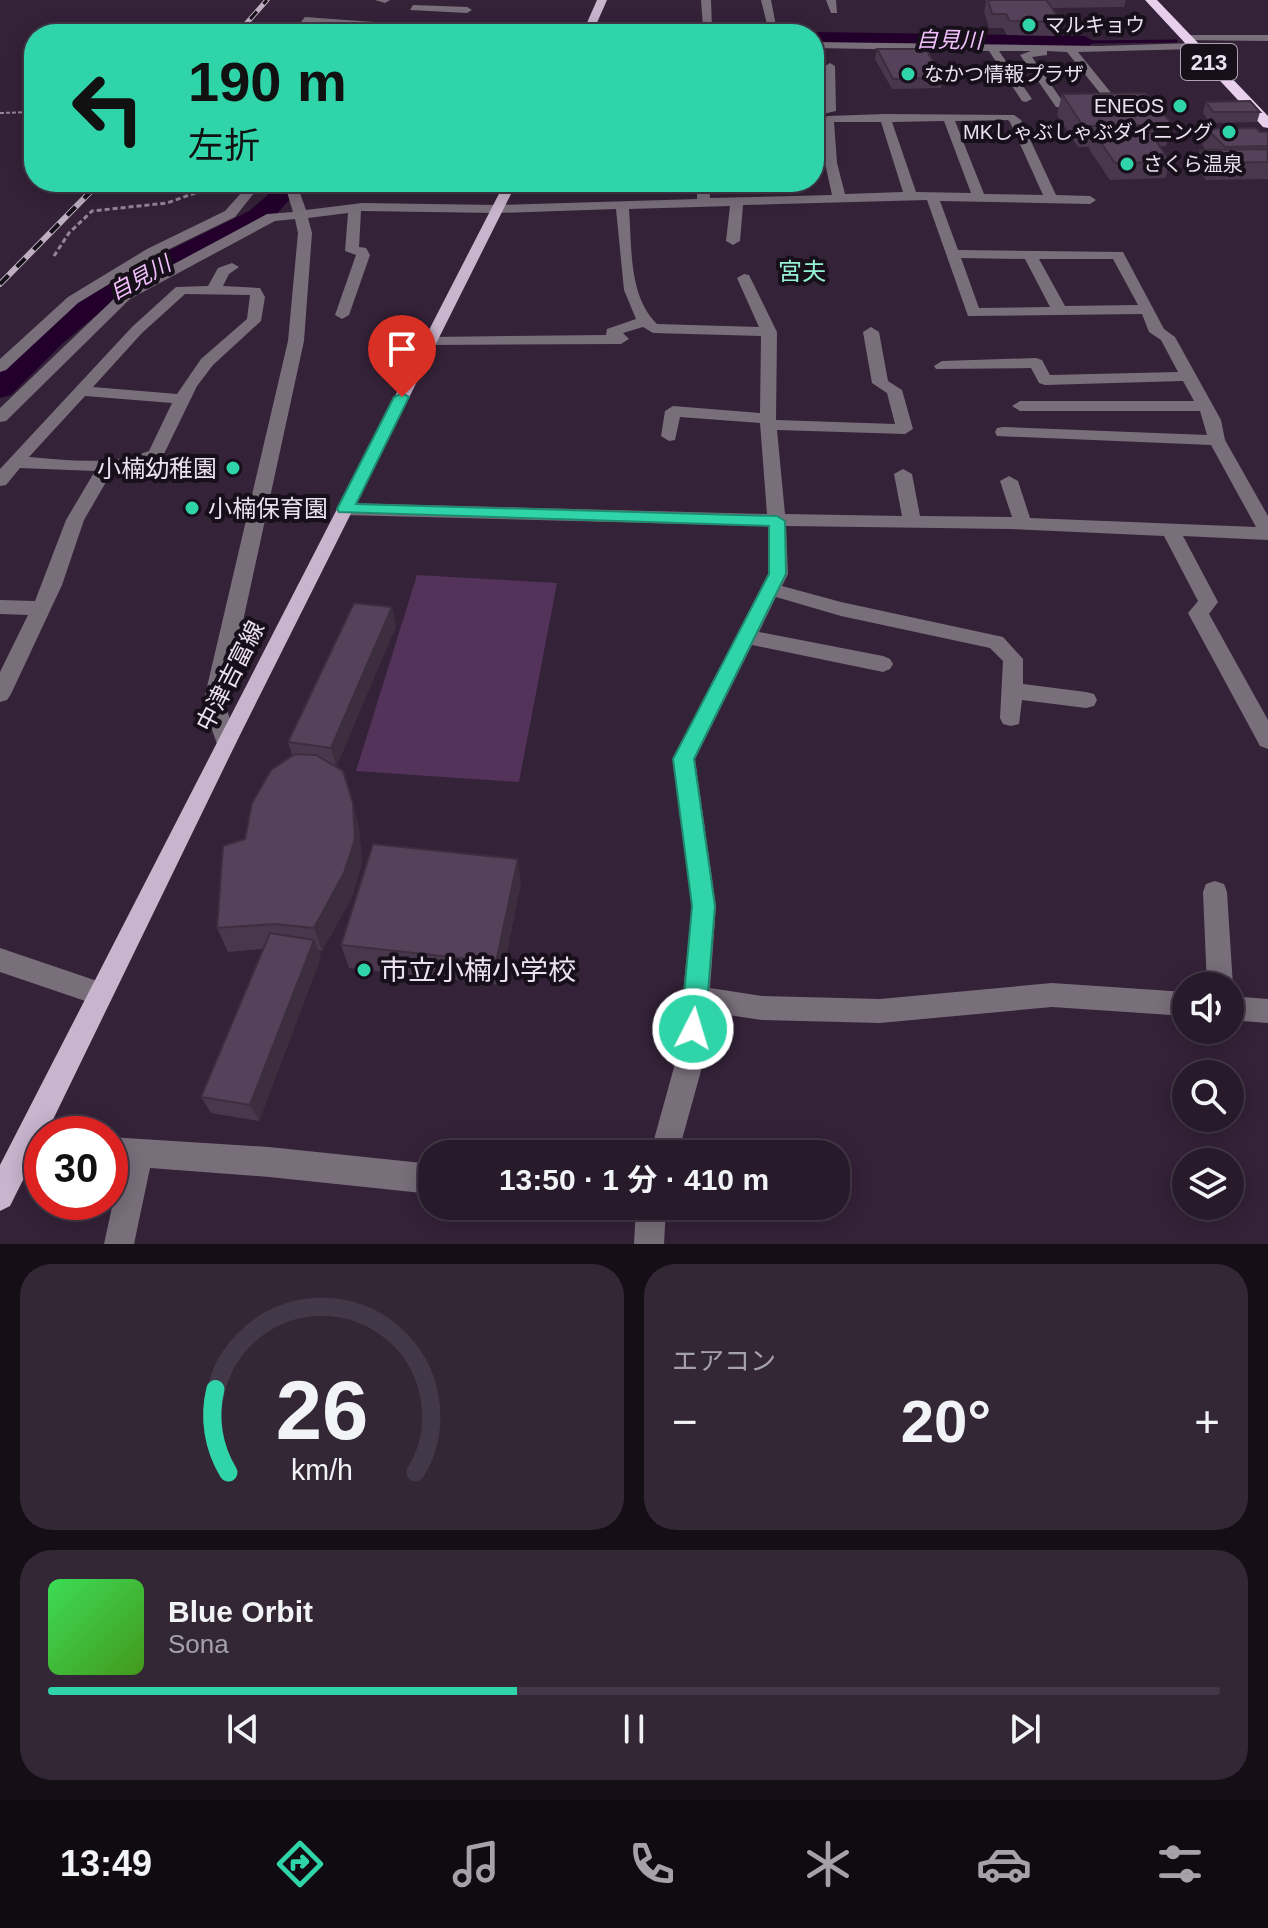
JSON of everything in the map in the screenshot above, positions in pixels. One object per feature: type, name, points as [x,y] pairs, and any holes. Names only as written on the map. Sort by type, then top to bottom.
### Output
[{"type":"highway","name":"213","points":[[1151,0],[1268,124]]},
{"type":"main road","points":[[591,24],[602,0]]},
{"type":"main road","name":"中津吉富線","points":[[48,1116],[100,994],[506,192]]},
{"type":"main road","name":"中津吉富線","points":[[0,1196],[24,1163]]},
{"type":"street","points":[[706,0],[708,24]]},
{"type":"street","points":[[766,0],[772,24]]},
{"type":"street","points":[[402,24],[415,4],[467,10]]},
{"type":"street","points":[[305,20],[339,24]]},
{"type":"street","points":[[824,45],[1072,50],[1115,105],[1112,107],[1060,105],[1025,55],[1072,50],[1268,38]]},
{"type":"street","points":[[991,46],[1026,99]]},
{"type":"street","points":[[824,112],[830,111],[830,66]]},
{"type":"street","points":[[885,117],[905,187],[911,196]]},
{"type":"street","points":[[948,117],[979,198]]},
{"type":"street","points":[[839,198],[831,163],[828,119],[1010,117],[1015,120],[1052,200]]},
{"type":"street","points":[[824,163],[831,163]]},
{"type":"street","points":[[0,367],[73,300],[152,252],[230,214],[248,192]]},
{"type":"street","points":[[226,741],[214,704],[296,341],[305,233],[293,192]]},
{"type":"street","points":[[703,192],[704,204]]},
{"type":"street","points":[[772,192],[773,201]]},
{"type":"street","points":[[0,417],[125,296],[272,217],[355,208],[622,207],[911,196],[1090,200]]},
{"type":"street","points":[[932,197],[973,313],[1148,309]]},
{"type":"street","points":[[733,241],[737,203]]},
{"type":"street","points":[[622,207],[633,303],[643,322],[653,328],[769,332]]},
{"type":"street","points":[[342,315],[363,255],[361,251],[352,251],[355,208]]},
{"type":"street","points":[[952,254],[1118,255],[1157,332],[1167,337],[1213,420],[1217,440],[1268,533]]},
{"type":"street","points":[[1029,254],[1060,311]]},
{"type":"street","points":[[214,289],[223,271],[232,267]]},
{"type":"street","points":[[668,1140],[690,1060],[704,906],[684,759],[778,574],[777,521],[768,422],[769,332],[744,278]]},
{"type":"street","points":[[0,481],[15,462],[137,330],[181,290],[255,291],[258,297],[254,321],[207,362],[189,385],[156,454],[148,459],[107,465],[15,462]]},
{"type":"street","points":[[430,342],[621,339],[612,332],[643,322]]},
{"type":"street","points":[[669,436],[673,411],[768,422],[905,429],[894,390],[880,383],[871,332]]},
{"type":"street","points":[[942,366],[1036,363],[1045,380],[1189,376]]},
{"type":"street","points":[[81,391],[183,399]]},
{"type":"street","points":[[1020,406],[1205,406]]},
{"type":"street","points":[[1003,432],[1217,440]]},
{"type":"street","points":[[0,694],[41,608],[75,520],[107,465]]},
{"type":"street","points":[[903,474],[912,522]]},
{"type":"street","points":[[1009,481],[1023,524]]},
{"type":"street","points":[[345,509],[777,521],[1023,524],[1268,533]]},
{"type":"street","points":[[1170,529],[1208,602],[1198,613],[1268,740]]},
{"type":"street","points":[[770,589],[841,609],[996,642],[1013,659],[1011,718]]},
{"type":"street","points":[[0,607],[41,608]]},
{"type":"street","points":[[745,636],[883,664]]},
{"type":"street","points":[[1012,691],[1086,700]]},
{"type":"street","points":[[1215,892],[1219,972]]},
{"type":"street","points":[[0,960],[100,994]]},
{"type":"street","points":[[696,998],[762,1008],[880,1011],[1052,995],[1172,1003]]},
{"type":"street","points":[[1244,1009],[1268,1011]]},
{"type":"street","points":[[128,1152],[418,1178]]},
{"type":"street","points":[[119,1244],[121,1220]]},
{"type":"street","points":[[649,1244],[650,1220]]},
{"type":"path","points":[[0,113],[24,112]]},
{"type":"path","points":[[54,256],[84,214],[99,206],[165,204],[198,192]]},
{"type":"shaded area","points":[[417,575],[557,583],[519,782],[356,771]]},
{"type":"building","points":[[988,0],[1046,0],[1062,22],[1010,21],[1006,14],[992,14]]},
{"type":"building","points":[[877,49],[926,49],[943,78],[893,79]]},
{"type":"building","points":[[1145,93],[1173,125],[1083,126],[1062,94]]},
{"type":"building","points":[[1250,101],[1260,112],[1213,112],[1206,102]]},
{"type":"building","points":[[1256,128],[1260,132],[1268,132],[1268,146],[1225,147],[1207,129]]},
{"type":"building","points":[[1094,133],[1151,133],[1170,162],[1115,163]]},
{"type":"building","points":[[1267,149],[1268,162],[1212,163],[1200,150]]},
{"type":"building","points":[[354,603],[392,607],[331,748],[288,742]]},
{"type":"building","points":[[295,754],[316,755],[343,771],[353,803],[355,839],[344,873],[314,928],[274,924],[217,928],[223,846],[245,839],[252,803],[271,770]]},
{"type":"building","points":[[373,844],[518,859],[496,962],[341,945]]},
{"type":"building","points":[[270,933],[314,940],[250,1105],[201,1097]]},
{"type":"waterway","name":"自見川","points":[[824,38],[1085,42]]},
{"type":"waterway","points":[[1085,42],[1176,41]]},
{"type":"waterway","name":"自見川","points":[[0,389],[53,337],[96,301],[141,274],[258,216],[272,206],[282,192]]},
{"type":"railway","points":[[246,24],[267,0]]},
{"type":"railway","points":[[0,284],[90,192]]},
{"type":"place","name":"マルキョウ","points":[[1029,25]]},
{"type":"place","name":"なかつ情報プラザ","points":[[908,74]]},
{"type":"place","name":"ENEOS","points":[[1180,106]]},
{"type":"place","name":"MKしゃぶしゃぶダイニング","points":[[1229,132]]},
{"type":"place","name":"さくら温泉","points":[[1127,164]]},
{"type":"place","name":"小楠幼稚園","points":[[233,468]]},
{"type":"place","name":"小楠保育園","points":[[192,508]]},
{"type":"place","name":"市立小楠小学校","points":[[364,970]]},
{"type":"district","name":"宮夫","points":[[802,271]]},
{"type":"route","points":[[402,397],[345,509],[777,521],[778,574],[684,759],[704,906],[693,1029]]}]
